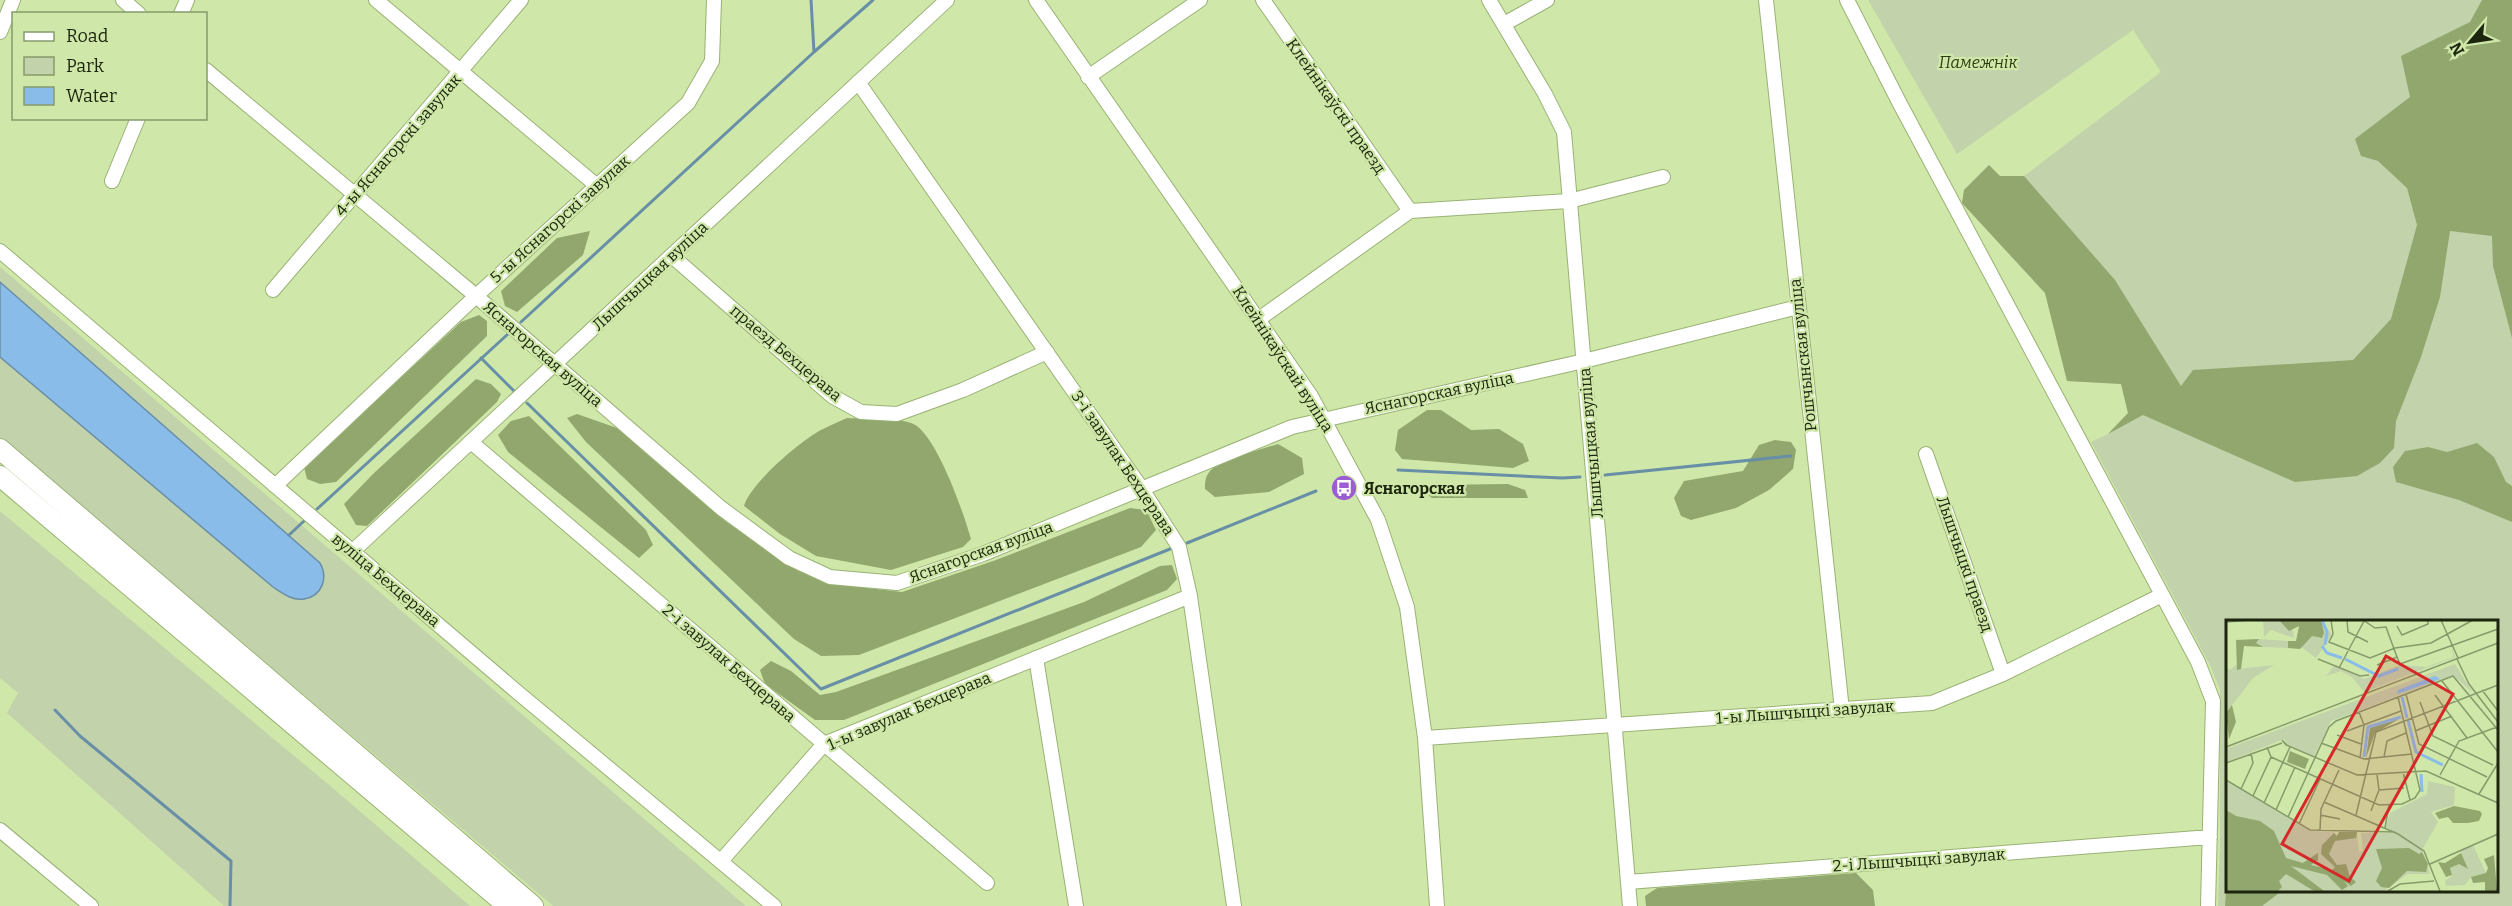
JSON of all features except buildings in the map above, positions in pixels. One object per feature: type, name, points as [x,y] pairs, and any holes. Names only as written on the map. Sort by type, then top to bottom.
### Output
[{"type":"highway","points":[[0,449],[533,906]]},
{"type":"highway","points":[[0,476],[508,906]]},
{"type":"street","points":[[0,32],[14,0]]},
{"type":"street","points":[[123,0],[137,12]]},
{"type":"street","points":[[376,0],[596,185]]},
{"type":"street","name":"4-ы Яснагорскі завулак","points":[[273,290],[521,0]]},
{"type":"street","name":"5-ы Яснагорскі завулак","points":[[275,486],[476,296],[688,103],[712,61],[714,0]]},
{"type":"street","name":"Лышчыцкая вуліца","points":[[352,551],[947,0]]},
{"type":"street","name":"Клейнікаўскай вуліца","points":[[1036,0],[1259,319],[1324,418],[1378,520],[1407,608],[1425,738],[1437,906]]},
{"type":"street","points":[[1088,77],[1200,0]]},
{"type":"street","name":"Клейнікаўскі праезд","points":[[1263,0],[1410,211]]},
{"type":"street","name":"Лышчыцкая вуліца","points":[[1489,0],[1545,94],[1564,132],[1630,906]]},
{"type":"street","points":[[1504,24],[1547,0]]},
{"type":"street","name":"Рошчынская вуліца","points":[[1766,0],[1842,710]]},
{"type":"street","points":[[1847,0],[1899,102],[2198,662],[2213,700],[2208,906]]},
{"type":"street","name":"Яснагорская вуліца","points":[[207,71],[476,296],[720,508],[789,558],[830,577],[897,583],[983,554],[1292,427],[1584,361],[1798,307]]},
{"type":"street","name":"3-і завулак Бехцерава","points":[[858,82],[1142,489],[1179,547],[1190,596],[1234,906]]},
{"type":"street","points":[[112,181],[137,120]]},
{"type":"street","points":[[1259,319],[1410,211],[1569,201],[1663,177]]},
{"type":"street","name":"вуліца Бехцерава","points":[[0,251],[774,906]]},
{"type":"street","name":"праезд Бехцерава","points":[[672,256],[832,396],[861,412],[897,414],[963,390],[1047,352]]},
{"type":"street","name":"2-і завулак Бехцерава","points":[[471,442],[987,883]]},
{"type":"street","name":"Лышчыцкі праезд","points":[[1926,454],[2003,674]]},
{"type":"street","name":"1-ы Лышчыцкі завулак","points":[[1425,738],[1932,703],[2003,674],[2162,595]]},
{"type":"street","name":"1-ы завулак Бехцерава","points":[[721,861],[824,744],[1190,596]]},
{"type":"street","points":[[1036,658],[1076,906]]},
{"type":"street","points":[[0,830],[91,906]]},
{"type":"street","name":"2-і Лышчыцкі завулак","points":[[1628,882],[2210,837]]},
{"type":"green space","name":"Памежнік","points":[[1868,0],[2512,0],[2512,906],[2218,906],[2220,690],[2210,665],[2091,442],[2108,434],[2128,413],[2121,384],[2067,381],[2045,293],[1962,203],[1964,190],[1989,165],[2000,176],[2024,176],[2161,72],[2133,30],[1957,154]]},
{"type":"green space","points":[[2482,0],[2512,0],[2512,338],[2493,266],[2492,236],[2450,231],[2440,297],[2421,357],[2396,421],[2394,448],[2380,463],[2357,476],[2295,482],[2143,415],[2108,434],[2128,413],[2121,384],[2067,381],[2045,293],[1962,203],[1964,190],[1989,165],[2000,176],[2024,176],[2115,280],[2181,386],[2193,370],[2353,360],[2391,319],[2417,225],[2407,188],[2378,161],[2361,156],[2355,139],[2410,97],[2401,56],[2470,22]]},
{"type":"green space","points":[[590,231],[583,255],[517,312],[505,306],[501,291],[557,238]]},
{"type":"green space","points":[[0,267],[746,906],[553,906],[0,437]]},
{"type":"green space","points":[[479,315],[487,321],[487,336],[336,482],[320,484],[307,479],[304,467],[461,322]]},
{"type":"green space","points":[[476,379],[491,384],[501,394],[497,402],[367,526],[356,525],[344,504],[374,473]]},
{"type":"green space","points":[[1427,410],[1441,410],[1471,430],[1499,429],[1523,444],[1529,461],[1513,468],[1402,459],[1395,450],[1398,430]]},
{"type":"green space","points":[[577,414],[617,428],[725,521],[798,571],[842,585],[902,592],[996,560],[1130,508],[1146,510],[1156,530],[1141,547],[859,655],[821,656],[794,639],[586,442],[567,418]]},
{"type":"green space","points":[[529,416],[646,530],[653,545],[639,558],[508,452],[498,435],[511,421]]},
{"type":"green space","points":[[847,418],[903,421],[917,426],[934,447],[956,495],[971,539],[963,547],[891,570],[816,556],[780,534],[744,506],[765,475],[789,453],[821,430]]},
{"type":"green space","points":[[1775,440],[1791,442],[1796,450],[1793,469],[1769,490],[1736,508],[1691,520],[1681,516],[1674,498],[1684,481],[1743,471],[1759,445]]},
{"type":"green space","points":[[2477,443],[2494,457],[2506,482],[2512,486],[2512,522],[2459,500],[2396,482],[2393,467],[2405,451],[2428,447],[2447,452]]},
{"type":"green space","points":[[1278,444],[1302,458],[1304,474],[1269,492],[1215,497],[1205,489],[1207,475],[1215,467],[1242,455]]},
{"type":"green space","points":[[1508,484],[1525,490],[1528,498],[1432,498],[1426,493],[1429,485]]},
{"type":"green space","points":[[0,511],[334,789],[470,906],[224,906],[7,713],[18,693],[0,678]]},
{"type":"green space","points":[[1172,565],[1177,579],[1167,590],[844,720],[815,720],[765,684],[760,670],[771,661],[791,671],[820,695],[836,692],[1084,602],[1160,566]]},
{"type":"green space","points":[[1856,873],[1873,890],[1875,906],[1646,906],[1645,896],[1657,888]]},
{"type":"green space","points":[[2226,891],[2282,891],[2262,906],[2225,906]]},
{"type":"water","points":[[0,282],[320,563],[324,574],[320,590],[310,597],[295,599],[273,587],[0,357]]},
{"type":"waterway","points":[[521,322],[814,52],[811,0]]},
{"type":"waterway","points":[[814,52],[873,0]]},
{"type":"waterway","points":[[317,509],[508,334]]},
{"type":"waterway","points":[[481,358],[514,391]]},
{"type":"waterway","points":[[527,403],[821,689],[1170,549]]},
{"type":"waterway","points":[[1605,475],[1791,456]]},
{"type":"waterway","points":[[1398,470],[1580,477]]},
{"type":"waterway","points":[[1187,543],[1316,491]]},
{"type":"waterway","points":[[289,535],[304,521]]},
{"type":"waterway","points":[[55,710],[80,736],[231,861],[230,906]]},
{"type":"place","name":"Яснагорская","points":[[1344,488]]}]
